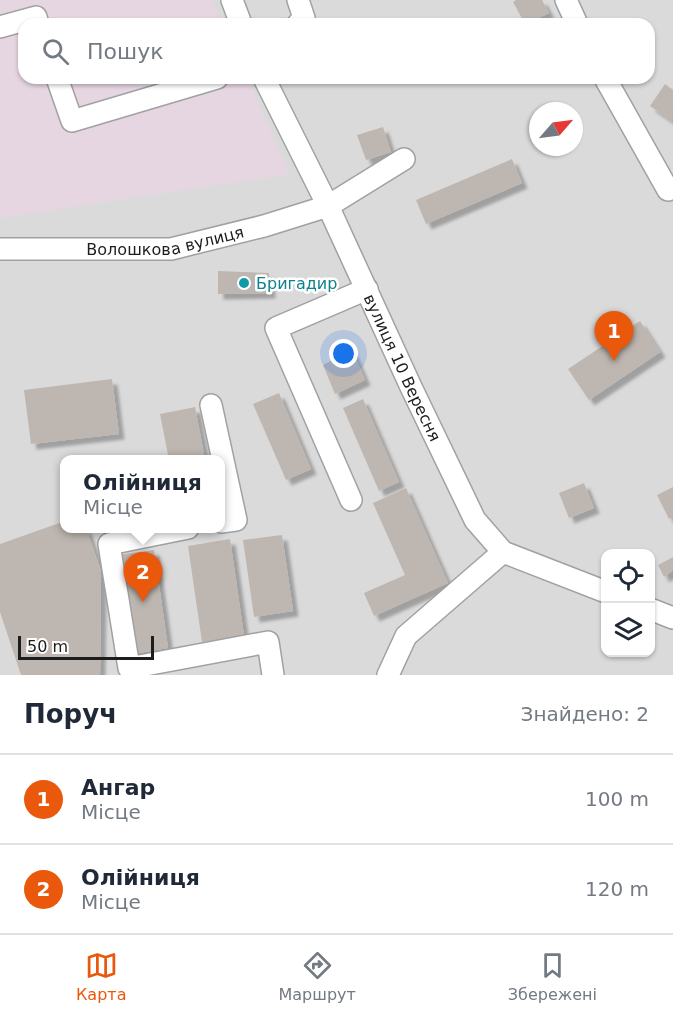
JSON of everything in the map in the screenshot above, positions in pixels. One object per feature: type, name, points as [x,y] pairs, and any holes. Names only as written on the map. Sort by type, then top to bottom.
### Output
[{"type":"street","points":[[232,0],[240,18]]},
{"type":"street","points":[[298,0],[304,18]]},
{"type":"street","points":[[566,0],[574,18]]},
{"type":"street","points":[[0,27],[18,22]]},
{"type":"street","points":[[59,84],[72,122],[197,84]]},
{"type":"street","name":"вулиця 10 Вересня","points":[[267,84],[328,206],[475,520],[503,552],[601,590]]},
{"type":"street","points":[[608,84],[671,197]]},
{"type":"street","name":"Волошкова вулиця","points":[[0,249],[171,249],[264,226],[328,206],[404,159]]},
{"type":"street","points":[[671,197],[670,166],[673,162]]},
{"type":"street","points":[[351,500],[276,328],[367,289]]},
{"type":"street","points":[[211,405],[222,455]]},
{"type":"street","points":[[225,469],[236,519],[225,521]]},
{"type":"street","points":[[163,533],[109,544],[129,668],[146,670],[268,642],[273,675]]},
{"type":"street","points":[[388,675],[406,636],[503,552]]},
{"type":"street","points":[[655,611],[673,618]]},
{"type":"shaded area","points":[[0,0],[673,0],[673,675],[0,675]]},
{"type":"shaded area","points":[[0,0],[212,0],[220,18],[18,18],[18,84],[250,84],[289,174],[0,218]]},
{"type":"building","points":[[542,0],[549,13],[538,18],[522,18],[513,2]]},
{"type":"building","points":[[665,84],[673,90],[672,121],[650,106]]},
{"type":"building","points":[[383,127],[391,152],[366,160],[357,135]]},
{"type":"building","points":[[512,159],[522,183],[426,224],[416,200]]},
{"type":"building","name":"Бригадир","points":[[218,271],[269,273],[270,293],[218,294]]},
{"type":"building","points":[[640,321],[660,352],[589,400],[568,369]]},
{"type":"building","points":[[352,350],[365,380],[335,394],[323,365]]},
{"type":"building","points":[[112,379],[119,434],[31,444],[24,390]]},
{"type":"building","points":[[279,393],[311,469],[286,480],[253,404]]},
{"type":"building","points":[[363,399],[399,482],[379,491],[343,408]]},
{"type":"building","points":[[195,407],[204,455],[168,455],[160,414]]},
{"type":"building","points":[[584,483],[594,508],[569,518],[559,493]]},
{"type":"building","points":[[673,487],[673,517],[669,519],[657,495]]},
{"type":"building","points":[[406,488],[448,583],[374,616],[364,593],[405,575],[373,503]]},
{"type":"building","points":[[60,523],[60,533],[88,533],[101,571],[100,675],[21,675],[0,612],[0,544]]},
{"type":"building","points":[[282,535],[293,611],[254,617],[243,540]]},
{"type":"building","points":[[230,539],[244,636],[202,642],[188,546]]},
{"type":"building","points":[[154,550],[168,648],[132,654],[117,555]]},
{"type":"building","points":[[673,557],[673,570],[664,577],[658,565]]},
{"type":"place","name":"Бригадир","points":[[244,283]]},
{"type":"place","name":"Ангар","points":[[614,361]]},
{"type":"place","name":"Олійниця","points":[[143,602]]}]
